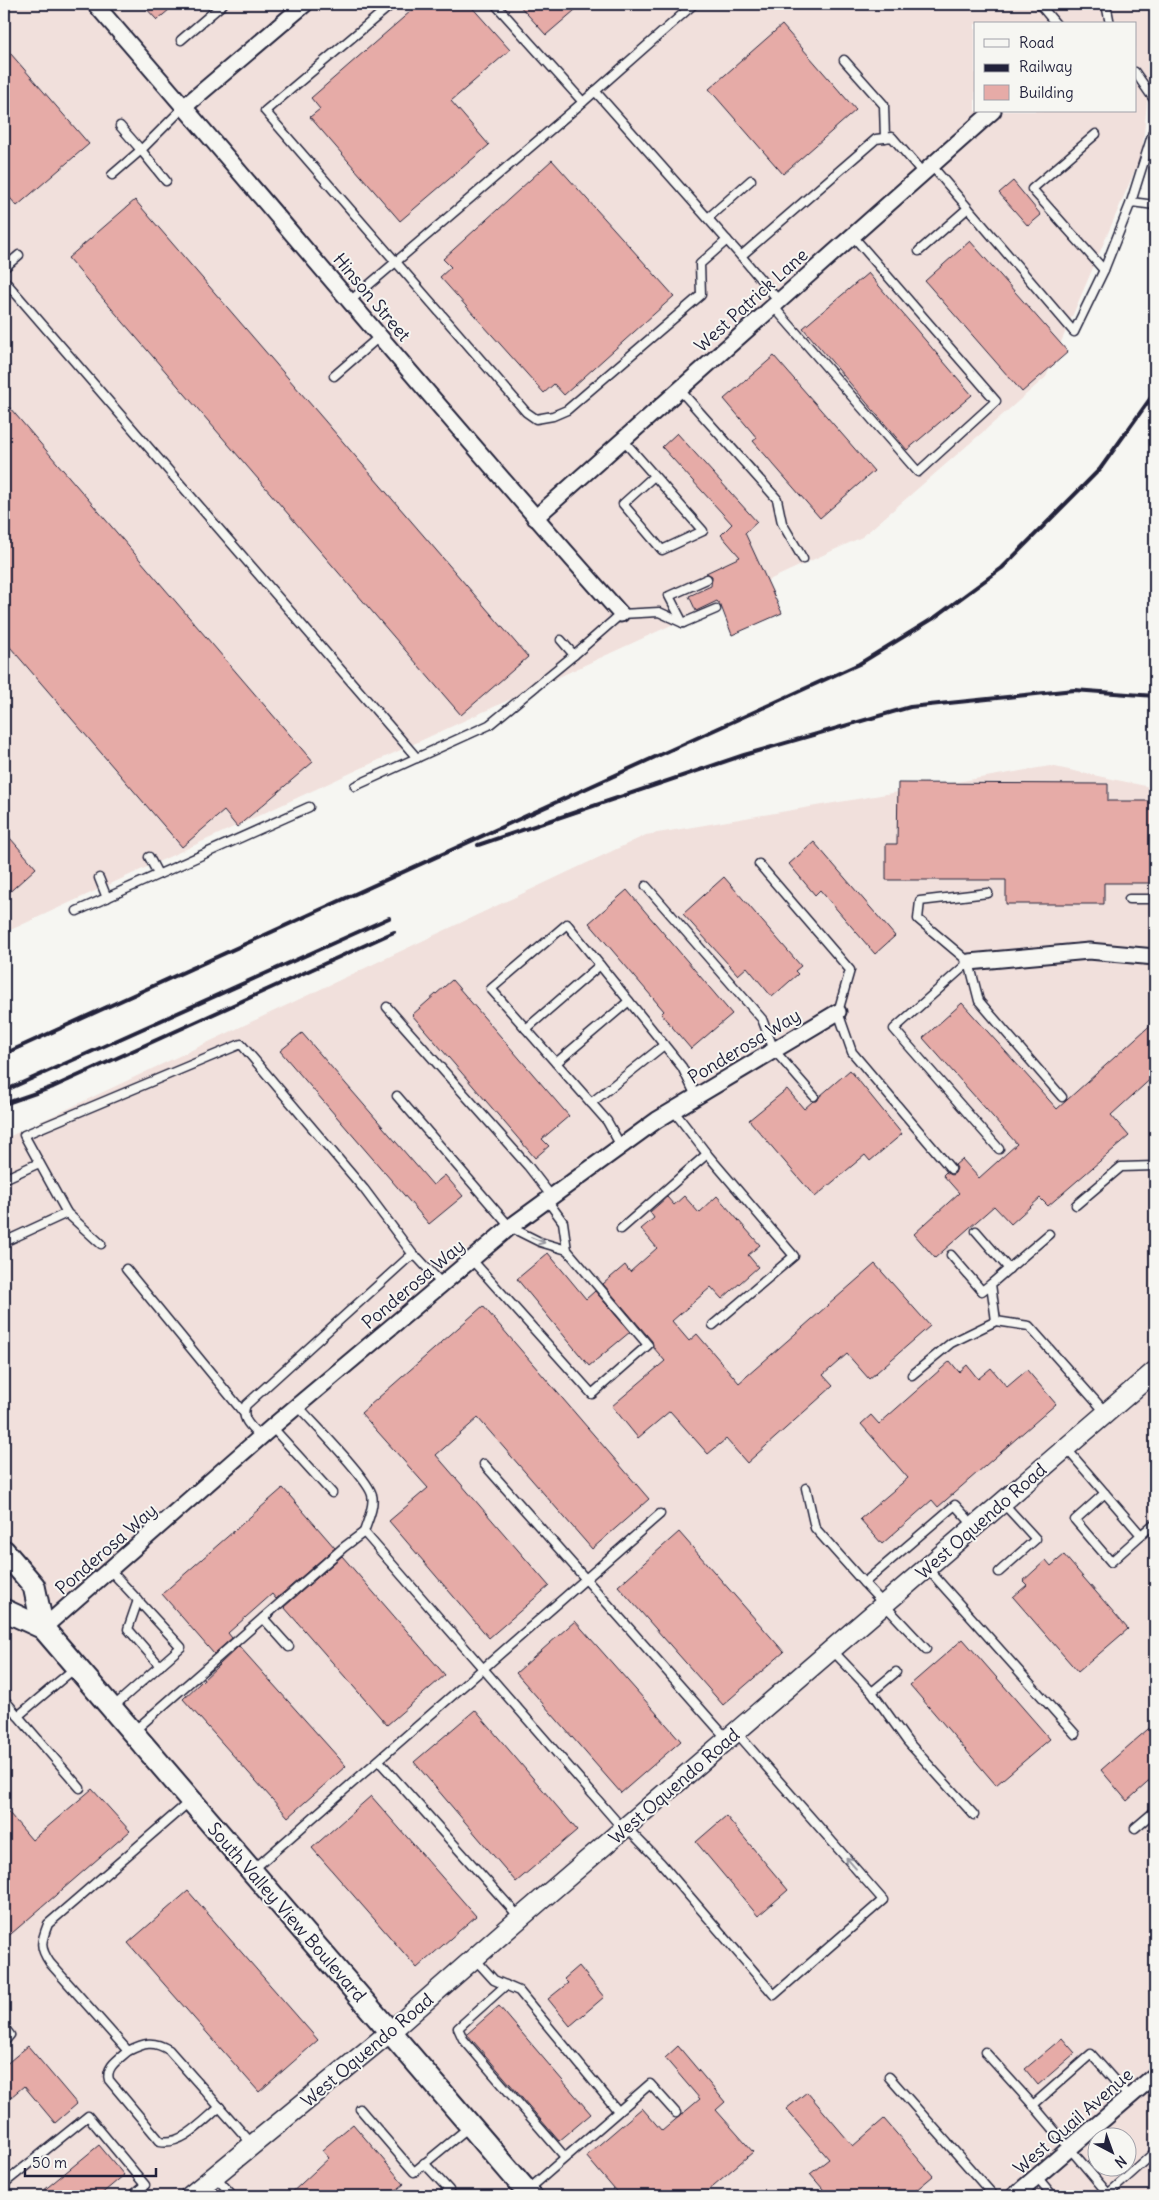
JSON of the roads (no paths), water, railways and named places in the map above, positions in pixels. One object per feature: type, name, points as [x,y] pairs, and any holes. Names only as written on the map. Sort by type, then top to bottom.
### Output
[{"type":"main road","name":"South Valley View Boulevard","points":[[4,1551],[34,1586],[43,1628]]},
{"type":"main road","name":"South Valley View Boulevard","points":[[4,1610],[43,1628],[529,2194]]},
{"type":"street","name":"Hinson Street","points":[[95,4],[535,518],[621,614]]},
{"type":"street","points":[[184,107],[305,4]]},
{"type":"street","name":"West Patrick Lane","points":[[535,518],[992,112]]},
{"type":"street","points":[[970,962],[1089,952],[1155,957]]},
{"type":"street","name":"Ponderosa Way","points":[[43,1628],[272,1427],[510,1227],[673,1110],[838,1012]]},
{"type":"street","name":"West Oquendo Road","points":[[190,2196],[390,2032],[1155,1372]]},
{"type":"street","name":"West Quail Avenue","points":[[1014,2196],[1155,2075]]},
{"type":"lane","points":[[181,40],[223,4]]},
{"type":"lane","points":[[392,4],[266,112],[526,412],[536,419],[554,416],[567,410],[701,294],[700,264],[727,240]]},
{"type":"lane","points":[[495,4],[583,102]]},
{"type":"lane","points":[[350,300],[583,102],[594,90],[694,4]]},
{"type":"lane","points":[[1106,4],[1110,22]]},
{"type":"lane","points":[[1041,6],[1054,22]]},
{"type":"lane","points":[[844,60],[884,105],[885,138]]},
{"type":"lane","points":[[1136,73],[1155,101]]},
{"type":"lane","points":[[594,90],[741,256],[776,303],[918,472],[996,401],[852,235]]},
{"type":"lane","points":[[112,175],[141,150],[184,107]]},
{"type":"lane","points":[[120,126],[166,181]]},
{"type":"lane","points":[[741,256],[876,140],[892,137],[968,208],[1074,332],[1104,270],[1131,202],[1155,126]]},
{"type":"lane","points":[[1096,134],[1032,189],[1104,270]]},
{"type":"lane","points":[[708,218],[751,180]]},
{"type":"lane","points":[[1131,202],[1155,205]]},
{"type":"lane","points":[[919,250],[968,208]]},
{"type":"lane","points":[[4,268],[19,255]]},
{"type":"lane","points":[[5,285],[417,758]]},
{"type":"lane","points":[[334,376],[380,336]]},
{"type":"lane","points":[[679,389],[777,499],[782,523],[803,559]]},
{"type":"lane","points":[[623,440],[703,531],[662,550],[623,504],[654,476]]},
{"type":"lane","points":[[683,623],[669,596],[707,580]]},
{"type":"lane","points":[[355,786],[489,725],[621,614],[659,612],[683,623],[716,609]]},
{"type":"lane","points":[[561,640],[574,655]]},
{"type":"lane","points":[[77,911],[309,807]]},
{"type":"lane","points":[[149,857],[158,874]]},
{"type":"lane","points":[[759,864],[850,970],[838,1012],[852,1052],[950,1170]]},
{"type":"lane","points":[[99,878],[107,898]]},
{"type":"lane","points":[[646,886],[762,1019],[774,1050],[814,1096]]},
{"type":"lane","points":[[988,893],[920,901],[918,920],[970,962],[979,1001],[1062,1097]]},
{"type":"lane","points":[[1129,899],[1155,899]]},
{"type":"lane","points":[[621,1146],[607,1121],[491,989],[566,924],[682,1067],[696,1096]]},
{"type":"lane","points":[[970,962],[894,1029],[999,1149]]},
{"type":"lane","points":[[526,1028],[600,965]]},
{"type":"lane","points":[[556,1063],[629,1001]]},
{"type":"lane","points":[[387,1007],[528,1166],[550,1198],[563,1222],[567,1250],[648,1345],[592,1394],[472,1260]]},
{"type":"lane","points":[[101,1244],[67,1213],[24,1135],[241,1044],[364,1189],[414,1256],[442,1284]]},
{"type":"lane","points":[[591,1103],[664,1045]]},
{"type":"lane","points":[[397,1096],[510,1227],[540,1242],[567,1250]]},
{"type":"lane","points":[[673,1110],[706,1154],[794,1256],[713,1325]]},
{"type":"lane","points":[[621,1229],[706,1154]]},
{"type":"lane","points":[[4,1178],[40,1163]]},
{"type":"lane","points":[[1076,1205],[1121,1167],[1155,1166]]},
{"type":"lane","points":[[4,1242],[67,1213]]},
{"type":"lane","points":[[976,1231],[1009,1269]]},
{"type":"lane","points":[[951,1255],[982,1291],[1049,1234]]},
{"type":"lane","points":[[243,1412],[246,1405],[408,1258],[414,1256]]},
{"type":"lane","points":[[126,1269],[243,1412],[245,1420],[261,1437]]},
{"type":"lane","points":[[991,1284],[996,1321]]},
{"type":"lane","points":[[912,1375],[951,1343],[996,1321],[1029,1326],[1106,1414]]},
{"type":"lane","points":[[133,1732],[344,1547],[364,1532],[372,1495],[364,1480],[298,1406]]},
{"type":"lane","points":[[272,1427],[332,1493]]},
{"type":"lane","points":[[1066,1448],[1141,1535]]},
{"type":"lane","points":[[364,1532],[625,1828],[661,1863],[774,1995],[883,1900],[586,1580],[484,1464]]},
{"type":"lane","points":[[806,1488],[815,1528],[926,1650]]},
{"type":"lane","points":[[1104,1493],[1075,1520],[1111,1562],[1155,1523]]},
{"type":"lane","points":[[999,1572],[1036,1539],[1003,1503]]},
{"type":"lane","points":[[864,1583],[955,1505],[975,1527]]},
{"type":"lane","points":[[252,1871],[484,1670],[660,1514]]},
{"type":"lane","points":[[927,1568],[1075,1734]]},
{"type":"lane","points":[[110,1570],[181,1647],[112,1708]]},
{"type":"lane","points":[[138,1600],[128,1629],[160,1666]]},
{"type":"lane","points":[[263,1618],[289,1647]]},
{"type":"lane","points":[[832,1650],[872,1692],[908,1740],[974,1815]]},
{"type":"lane","points":[[18,1716],[76,1666]]},
{"type":"lane","points":[[872,1692],[896,1672]]},
{"type":"lane","points":[[4,1699],[80,1788]]},
{"type":"lane","points":[[379,1761],[520,1918]]},
{"type":"lane","points":[[128,2051],[50,1964],[43,1954],[41,1944],[48,1924],[192,1800]]},
{"type":"lane","points":[[1135,1828],[1155,1811]]},
{"type":"lane","points":[[474,1958],[494,1980],[519,1991],[618,2111]]},
{"type":"lane","points":[[506,1985],[458,2028],[463,2040],[565,2157]]},
{"type":"lane","points":[[4,2027],[10,2035],[4,2042]]},
{"type":"lane","points":[[220,2107],[181,2138],[169,2144],[160,2142],[109,2080],[107,2074],[110,2067],[128,2051],[144,2043],[154,2042],[169,2050],[220,2107],[253,2145]]},
{"type":"lane","points":[[986,2052],[1109,2195],[1155,2152]]},
{"type":"lane","points":[[1032,2105],[1092,2054],[1129,2097]]},
{"type":"lane","points":[[889,2077],[994,2196]]},
{"type":"lane","points":[[529,2194],[565,2157],[650,2084],[676,2113]]},
{"type":"lane","points":[[360,2108],[414,2172],[470,2126]]},
{"type":"lane","points":[[4,2179],[6,2182],[88,2116],[145,2185],[134,2196]]},
{"type":"lane","points":[[424,2163],[449,2190],[442,2196]]},
{"type":"lane","points":[[215,2176],[233,2196]]},
{"type":"lane","points":[[1037,2177],[1053,2196]]},
{"type":"railway","points":[[4,1054],[859,664],[934,618],[1002,568],[1100,469],[1155,392]]},
{"type":"railway","points":[[478,845],[744,755],[910,707],[1074,690],[1155,696]]},
{"type":"railway","points":[[4,1091],[389,918]]},
{"type":"railway","points":[[4,1104],[53,1087],[394,932]]}]
